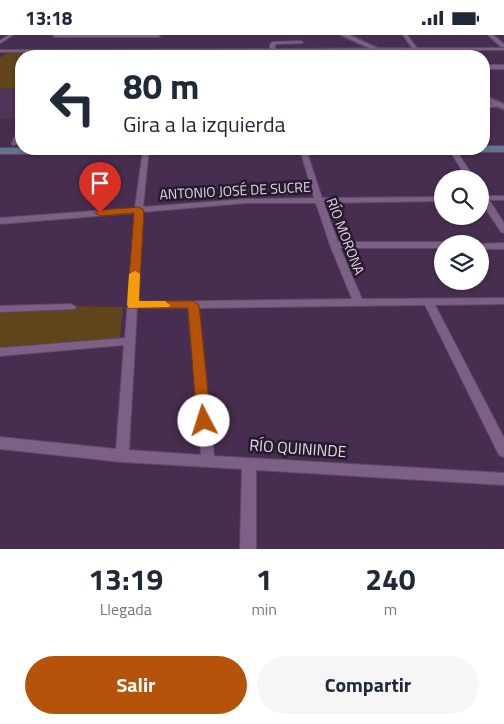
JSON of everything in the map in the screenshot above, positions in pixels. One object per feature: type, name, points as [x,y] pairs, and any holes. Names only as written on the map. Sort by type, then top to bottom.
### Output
[{"type":"main road","points":[[490,142],[504,142]]},
{"type":"main road","points":[[0,144],[15,144]]},
{"type":"main road","points":[[490,149],[504,149]]},
{"type":"main road","points":[[0,151],[15,151]]},
{"type":"street","points":[[308,35],[318,35]]},
{"type":"street","points":[[344,35],[376,49]]},
{"type":"street","points":[[405,35],[415,49]]},
{"type":"street","points":[[490,35],[503,47]]},
{"type":"street","points":[[55,36],[158,36],[157,50],[503,47]]},
{"type":"street","points":[[272,50],[274,43],[301,42]]},
{"type":"street","points":[[410,43],[420,43]]},
{"type":"street","points":[[477,43],[486,43]]},
{"type":"street","points":[[0,51],[15,52]]},
{"type":"street","points":[[490,67],[504,67]]},
{"type":"street","points":[[122,456],[139,210],[145,155]]},
{"type":"street","name":"RÍO MORONA","points":[[305,155],[317,199],[344,272],[359,303]]},
{"type":"street","points":[[456,155],[465,170]]},
{"type":"street","points":[[489,197],[504,198]]},
{"type":"street","name":"ANTONIO JOSÉ DE SUCRE","points":[[0,221],[246,201],[434,199]]},
{"type":"street","points":[[489,208],[504,230]]},
{"type":"street","points":[[334,245],[434,245]]},
{"type":"street","points":[[489,246],[504,246]]},
{"type":"street","points":[[428,301],[504,451]]},
{"type":"street","points":[[133,305],[504,301]]},
{"type":"street","points":[[193,305],[208,461]]},
{"type":"street","points":[[0,309],[71,307]]},
{"type":"street","points":[[0,352],[130,341]]},
{"type":"street","name":"RÍO QUININDE","points":[[0,443],[122,456],[504,479]]},
{"type":"street","points":[[248,549],[249,463]]},
{"type":"lane","points":[[0,42],[11,35]]},
{"type":"shaded area","points":[[8,52],[15,52],[15,88],[0,89],[0,58]]},
{"type":"shaded area","points":[[15,88],[15,118],[0,119],[0,89]]},
{"type":"shaded area","points":[[70,306],[123,307],[120,338],[0,347],[0,311]]},
{"type":"slow traffic","points":[[135,274],[133,305],[165,305]]},
{"type":"route","points":[[100,213],[139,210],[133,305],[193,305],[204,421]]}]
